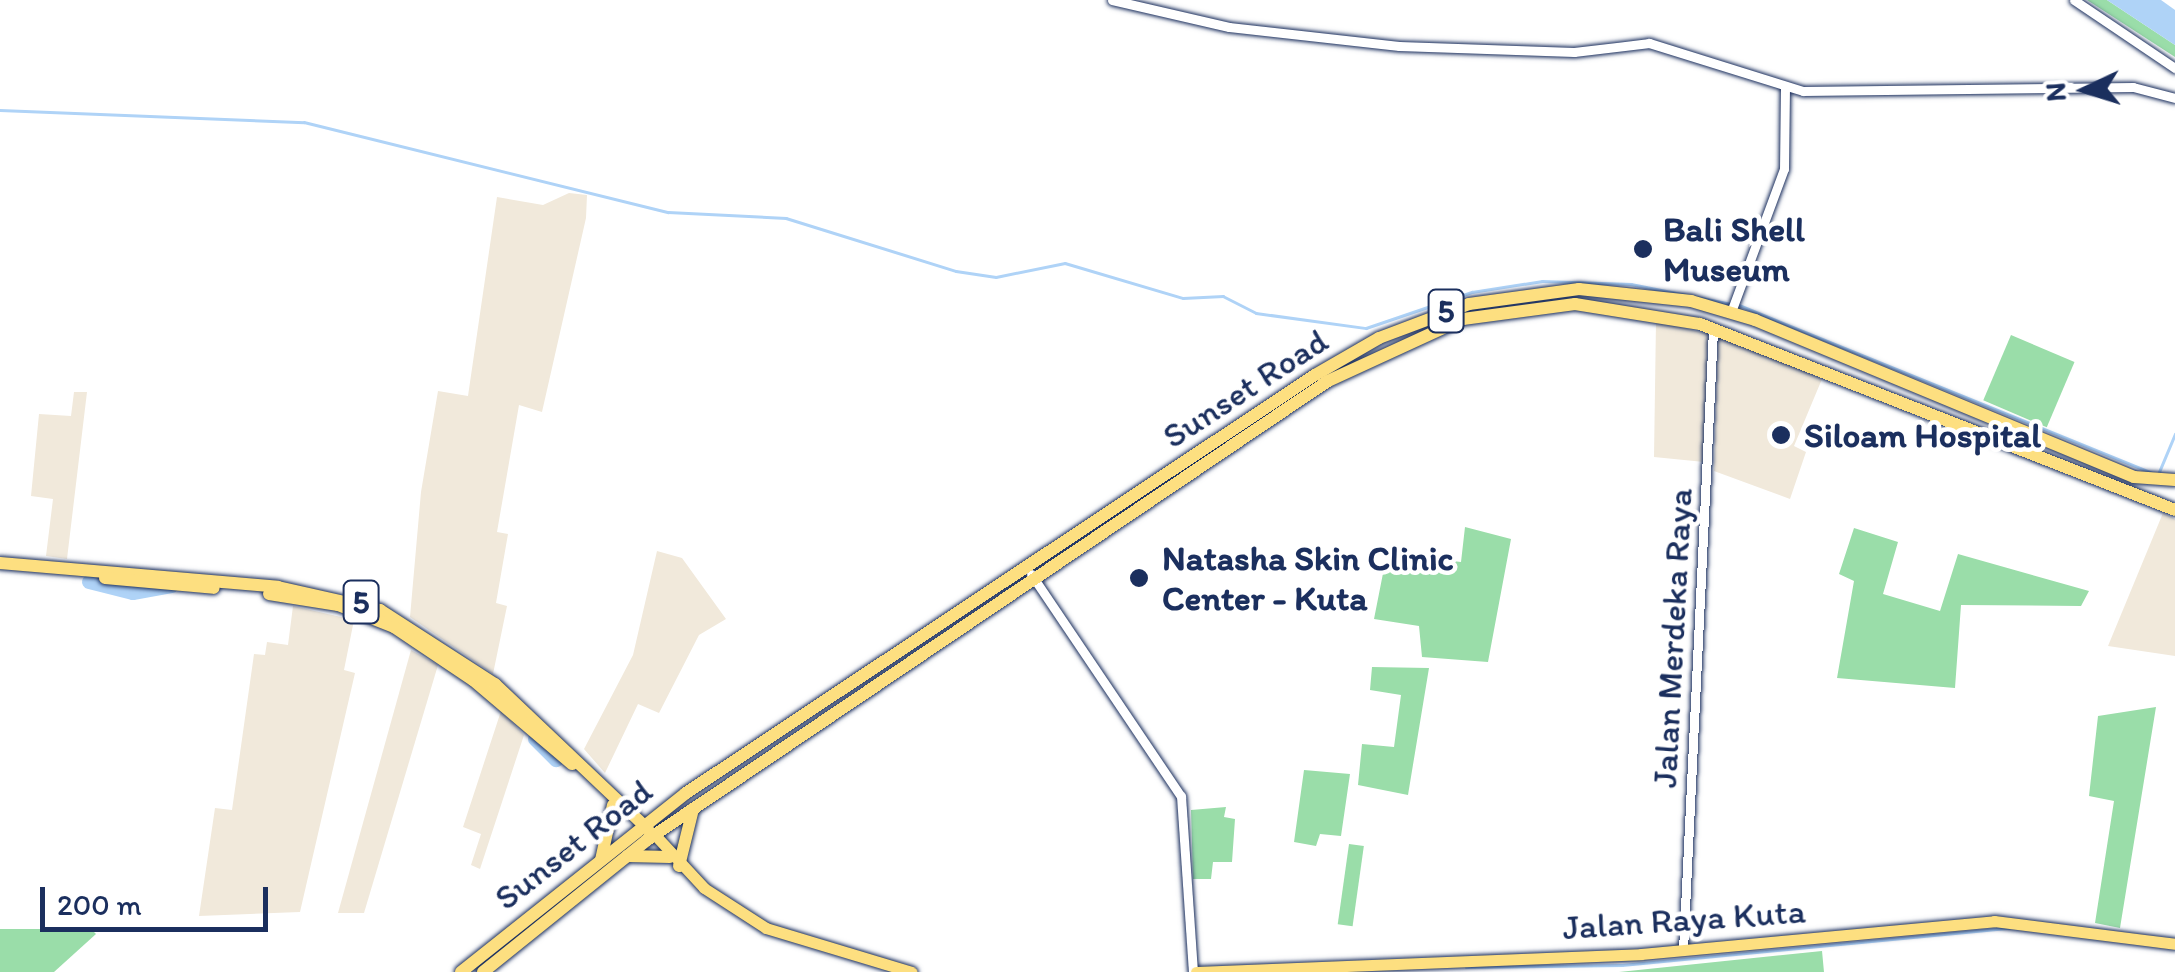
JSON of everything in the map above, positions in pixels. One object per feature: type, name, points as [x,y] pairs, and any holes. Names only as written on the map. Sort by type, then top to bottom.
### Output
[{"type":"highway","name":"Sunset Road","points":[[1031,574],[1324,369],[1432,315],[1579,289],[1641,292],[1731,312],[2134,476],[2175,480]]},
{"type":"highway","name":"Sunset Road","points":[[461,972],[601,860],[1328,381],[1416,334],[1489,313],[1572,304],[1713,329],[2175,510]]},
{"type":"highway","points":[[1933,415],[1943,396]]},
{"type":"highway","name":"5","points":[[0,563],[340,596],[398,618],[496,684],[646,833]]},
{"type":"highway","name":"5","points":[[0,571],[191,582],[338,605],[385,622],[472,680],[646,833]]},
{"type":"highway","name":"Sunset Road","points":[[483,972],[627,856],[646,833],[693,809],[856,690]]},
{"type":"highway","points":[[601,860],[614,805]]},
{"type":"highway","points":[[627,856],[671,858],[693,809]]},
{"type":"main road","points":[[646,833],[671,858],[794,941],[912,972]]},
{"type":"main road","name":"Jalan Raya Kuta","points":[[1194,972],[1683,950],[1994,921],[2175,944]]},
{"type":"street","points":[[1112,0],[1228,27],[1399,46],[1574,52],[1649,43],[1785,87],[2134,87],[2175,98]]},
{"type":"street","points":[[2074,0],[2175,68]]},
{"type":"street","points":[[1731,312],[1784,168],[1785,87]]},
{"type":"street","name":"Jalan Merdeka Raya","points":[[1683,950],[1713,329]]},
{"type":"street","points":[[1031,574],[1181,796],[1194,972]]},
{"type":"shaded area","points":[[569,193],[587,195],[586,218],[542,412],[519,405],[497,532],[508,534],[496,603],[507,606],[493,674],[410,617],[421,492],[438,391],[468,396],[497,197],[543,205]]},
{"type":"shaded area","points":[[1656,321],[1708,334],[1704,462],[1654,457]]},
{"type":"shaded area","points":[[1718,332],[1822,379],[1794,446],[1806,452],[1790,499],[1714,471]]},
{"type":"shaded area","points":[[74,392],[87,392],[67,559],[46,556],[53,499],[31,496],[39,414],[71,416]]},
{"type":"shaded area","points":[[2163,513],[2175,519],[2175,656],[2108,646]]},
{"type":"shaded area","points":[[657,551],[682,558],[726,619],[699,635],[659,713],[638,704],[605,773],[584,749],[633,655]]},
{"type":"shaded area","points":[[293,606],[354,620],[344,670],[355,673],[300,912],[199,916],[215,808],[232,810],[254,654],[265,655],[267,642],[288,645]]},
{"type":"shaded area","points":[[411,650],[438,665],[364,913],[338,913]]},
{"type":"shaded area","points":[[501,711],[524,735],[480,869],[471,865],[481,834],[463,827]]},
{"type":"green space","points":[[2087,0],[2107,0],[2175,45],[2175,57]]},
{"type":"green space","points":[[2011,335],[2075,362],[2047,427],[1983,400]]},
{"type":"green space","points":[[1465,527],[1511,539],[1488,662],[1422,657],[1419,626],[1374,619],[1387,553],[1461,562]]},
{"type":"green space","points":[[1854,528],[1898,542],[1883,594],[1940,611],[1958,554],[2089,591],[2081,606],[1961,605],[1955,688],[1837,678],[1854,581],[1839,574]]},
{"type":"green space","points":[[1372,667],[1429,668],[1408,795],[1358,785],[1362,744],[1394,747],[1401,695],[1370,690]]},
{"type":"green space","points":[[2156,707],[2120,928],[2095,923],[2114,801],[2089,796],[2098,716]]},
{"type":"green space","points":[[1304,770],[1350,774],[1341,836],[1320,834],[1316,846],[1294,842]]},
{"type":"green space","points":[[1226,807],[1224,817],[1235,819],[1232,862],[1213,862],[1211,879],[1193,879],[1191,810]]},
{"type":"green space","points":[[1349,844],[1364,846],[1353,926],[1338,924]]},
{"type":"green space","points":[[0,929],[91,929],[96,934],[54,972],[0,972]]},
{"type":"green space","points":[[1822,951],[1824,972],[1619,972]]},
{"type":"water","points":[[2107,0],[2161,0],[2175,10],[2175,45]]},
{"type":"waterway","points":[[0,110],[304,122],[668,212],[786,218],[956,271],[996,277],[1065,263],[1183,298],[1223,296],[1256,313],[1366,328],[1472,292],[1542,281],[1631,284],[1731,304]]},
{"type":"waterway","points":[[1739,305],[2153,473]]},
{"type":"waterway","points":[[2159,472],[2175,434]]},
{"type":"waterway","points":[[89,582],[133,593],[171,586]]},
{"type":"waterway","points":[[535,739],[556,760]]},
{"type":"waterway","points":[[1466,967],[1622,965],[2009,928]]},
{"type":"place","name":"Bali Shell Museum","points":[[1643,249]]},
{"type":"place","name":"Siloam Hospital","points":[[1781,435]]},
{"type":"place","name":"Natasha Skin Clinic Center - Kuta","points":[[1139,578]]}]
